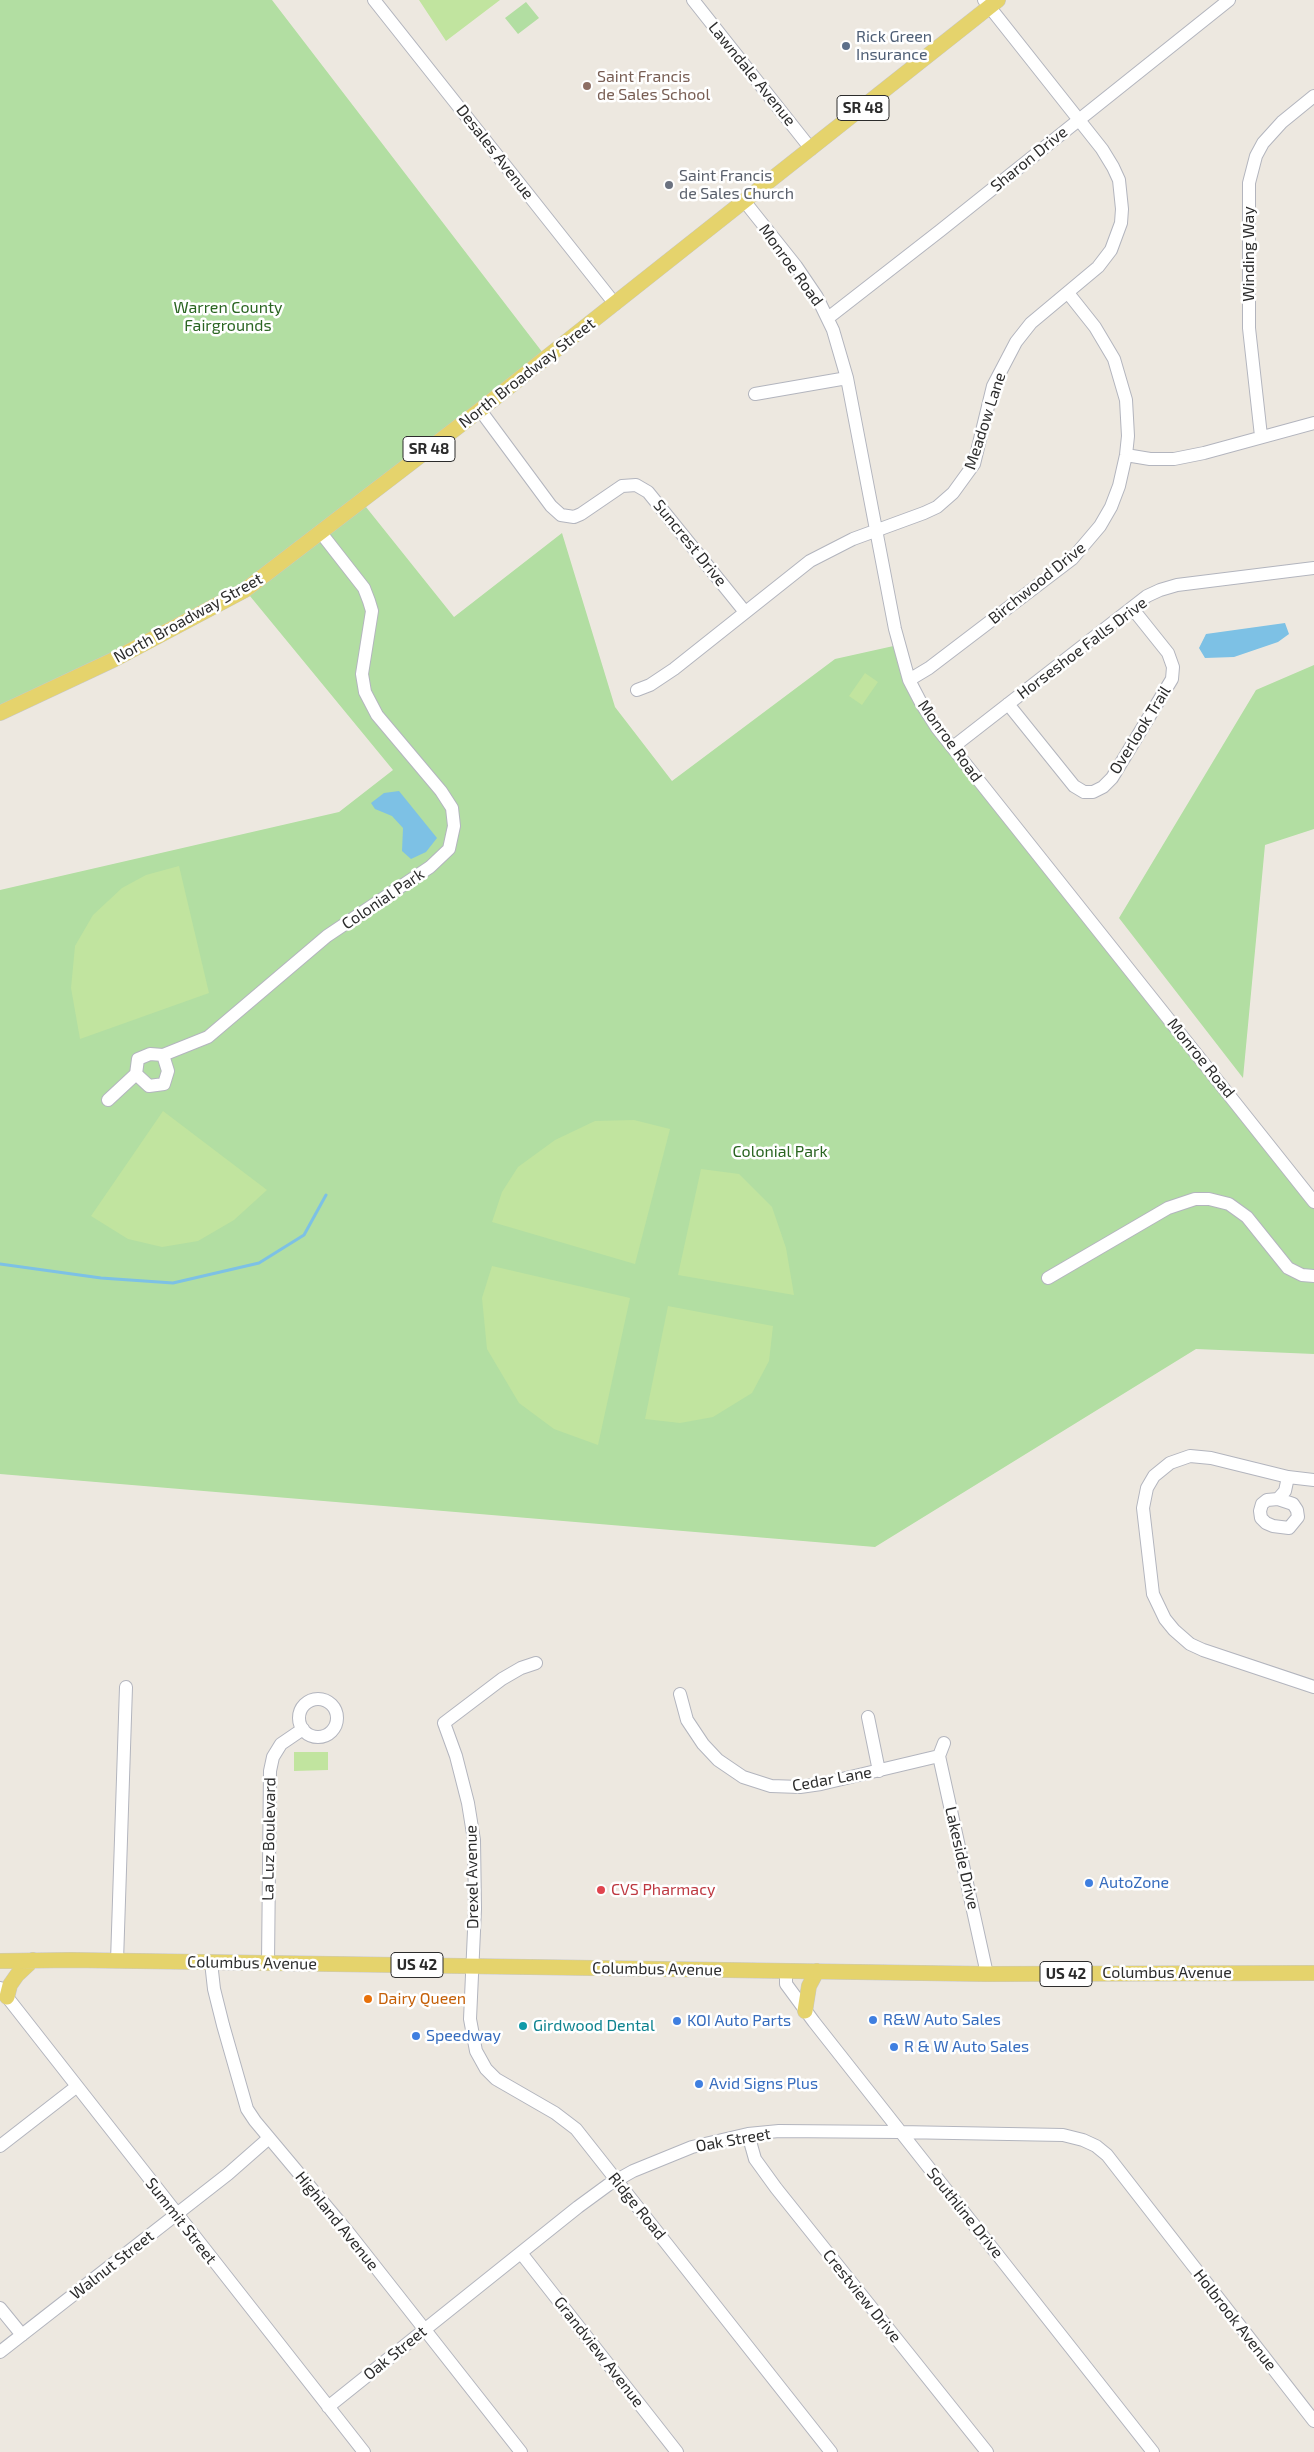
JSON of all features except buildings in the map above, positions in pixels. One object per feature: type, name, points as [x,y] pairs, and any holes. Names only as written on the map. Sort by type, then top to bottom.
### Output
[{"type":"main road","name":"North Broadway Street","points":[[0,714],[113,660],[235,595],[321,533],[480,410],[812,149],[991,2]]},
{"type":"main road","points":[[4,1993],[17,1975],[33,1960]]},
{"type":"main road","name":"Columbus Avenue","points":[[0,1961],[211,1962],[987,1974],[1314,1973]]},
{"type":"main road","points":[[805,2011],[809,1986],[817,1971]]},
{"type":"street","name":"Desales Avenue","points":[[374,0],[615,304]]},
{"type":"street","name":"Lawndale Avenue","points":[[693,0],[812,149]]},
{"type":"street","name":"Sharon Drive","points":[[828,318],[1230,0]]},
{"type":"street","name":"Meadow Lane","points":[[637,690],[650,686],[674,669],[810,561],[853,539],[937,507],[963,482],[976,457],[993,386],[1016,342],[1031,324],[1088,277],[1107,256],[1117,237],[1122,209],[1119,180],[1113,167],[991,2]]},
{"type":"street","name":"Winding Way","points":[[1261,436],[1249,328],[1249,183],[1256,156],[1263,143],[1282,122],[1314,96]]},
{"type":"street","name":"Monroe Road","points":[[744,202],[796,266],[817,296],[828,318],[846,378],[894,629],[909,680],[921,704],[953,747],[1314,1202]]},
{"type":"street","name":"Birchwood Drive","points":[[909,680],[929,668],[1044,581],[1077,553],[1100,526],[1111,507],[1119,486],[1126,455],[1128,415],[1119,372],[1104,340],[1068,293]]},
{"type":"street","points":[[755,394],[846,378]]},
{"type":"street","name":"Suncrest Drive","points":[[480,410],[551,506],[561,515],[574,517],[581,514],[622,486],[636,485],[648,492],[745,612]]},
{"type":"street","points":[[1126,455],[1150,459],[1174,458],[1204,453],[1314,422]]},
{"type":"street","name":"Colonial Park","points":[[108,1100],[136,1074],[138,1059],[150,1054],[163,1055],[208,1037],[327,936],[430,867],[449,849],[454,826],[452,808],[441,791],[377,715],[365,692],[362,674],[372,611],[369,600],[364,588],[321,533]]},
{"type":"street","name":"Horseshoe Falls Drive","points":[[953,747],[1147,596],[1177,585],[1314,568]]},
{"type":"street","name":"Overlook Trail","points":[[1008,704],[1074,786],[1084,792],[1093,792],[1103,787],[1112,778],[1172,678],[1174,667],[1168,653],[1132,608]]},
{"type":"street","points":[[136,1074],[149,1086],[164,1084],[168,1071],[163,1055]]},
{"type":"street","points":[[1048,1278],[1168,1208],[1195,1200],[1209,1199],[1229,1204],[1246,1217],[1288,1268],[1302,1275],[1314,1276]]},
{"type":"street","points":[[1314,1480],[1288,1478],[1197,1456],[1170,1463],[1154,1476],[1145,1492],[1143,1515],[1153,1594],[1161,1613],[1174,1630],[1190,1644],[1219,1656],[1314,1686]]},
{"type":"street","points":[[1278,1499],[1285,1491],[1288,1478]]},
{"type":"street","name":"Drexel Avenue","points":[[470,1966],[475,1904],[474,1840],[468,1803],[456,1756],[444,1723],[502,1679],[521,1668],[536,1663]]},
{"type":"street","points":[[117,1961],[126,1687]]},
{"type":"street","name":"Cedar Lane","points":[[680,1694],[687,1720],[703,1744],[718,1760],[742,1777],[771,1786],[800,1787],[879,1771],[939,1756]]},
{"type":"street","points":[[868,1717],[879,1771]]},
{"type":"street","name":"La Luz Boulevard","points":[[268,1963],[270,1772],[273,1757],[281,1744],[303,1729]]},
{"type":"street","points":[[939,1756],[944,1743]]},
{"type":"street","name":"Lakeside Drive","points":[[939,1756],[987,1974]]},
{"type":"street","name":"Highland Avenue","points":[[211,1962],[214,1989],[223,2025],[247,2109],[254,2122],[348,2232],[521,2452]]},
{"type":"street","name":"Ridge Road","points":[[470,1966],[472,2037],[476,2051],[486,2069],[496,2079],[565,2119],[576,2129],[831,2452]]},
{"type":"street","name":"Southline Drive","points":[[786,1970],[786,1984],[805,2011],[1154,2452]]},
{"type":"street","name":"Summit Street","points":[[4,1993],[176,2215],[364,2452]]},
{"type":"street","points":[[0,2146],[76,2087]]},
{"type":"street","name":"Oak Street","points":[[328,2407],[423,2329],[578,2207],[617,2180],[692,2146],[748,2134],[779,2131],[1041,2134],[1077,2138],[1090,2143],[1106,2155],[1156,2219]]},
{"type":"street","name":"Crestview Drive","points":[[748,2134],[755,2159],[776,2188],[987,2452]]},
{"type":"street","name":"Walnut Street","points":[[0,2352],[228,2174],[269,2138]]},
{"type":"street","name":"Holbrook Avenue","points":[[1156,2219],[1314,2421]]},
{"type":"street","name":"Grandview Avenue","points":[[521,2253],[677,2452]]},
{"type":"street","points":[[0,2308],[22,2335]]},
{"type":"green space","name":"Colonial Park","points":[[0,0],[272,0],[546,357],[362,502],[454,617],[562,533],[615,707],[672,781],[835,659],[898,645],[921,703],[1314,1202],[1314,1354],[1196,1349],[875,1547],[0,1474],[0,890],[339,812],[393,770],[245,590],[0,713]]},
{"type":"green space","points":[[419,0],[500,0],[446,41]]},
{"type":"green space","points":[[526,2],[539,18],[518,34],[505,18]]},
{"type":"green space","points":[[1314,665],[1314,829],[1265,845],[1243,1078],[1119,918],[1256,690]]},
{"type":"green space","points":[[865,673],[878,682],[862,705],[849,696]]},
{"type":"green space","points":[[179,866],[209,993],[80,1039],[71,988],[75,946],[93,915],[122,888],[146,875]]},
{"type":"green space","points":[[163,1111],[267,1190],[234,1220],[198,1241],[162,1247],[128,1239],[91,1216]]},
{"type":"green space","points":[[634,1120],[670,1129],[635,1264],[492,1222],[502,1192],[518,1167],[555,1140],[595,1121]]},
{"type":"green space","points":[[701,1169],[739,1174],[772,1207],[786,1248],[794,1295],[678,1275]]},
{"type":"green space","points":[[492,1266],[630,1298],[598,1445],[554,1429],[519,1403],[487,1349],[482,1298]]},
{"type":"green space","points":[[668,1306],[773,1326],[769,1361],[752,1393],[713,1417],[680,1423],[645,1419]]},
{"type":"green space","points":[[294,1752],[328,1752],[328,1770],[294,1771]]},
{"type":"water","points":[[1285,623],[1289,634],[1278,642],[1234,657],[1205,658],[1199,648],[1206,634]]},
{"type":"water","points":[[399,791],[437,838],[426,852],[411,859],[402,851],[403,828],[392,816],[375,809],[371,803],[384,793]]},
{"type":"waterway","points":[[0,1264],[101,1278],[173,1283],[259,1263],[304,1235],[326,1195]]},
{"type":"place","name":"Rick Green Insurance","points":[[846,46]]},
{"type":"place","name":"Saint Francis de Sales School","points":[[587,86]]},
{"type":"place","name":"Saint Francis de Sales Church","points":[[669,185]]},
{"type":"place","name":"AutoZone","points":[[1089,1883]]},
{"type":"place","name":"CVS Pharmacy","points":[[601,1890]]},
{"type":"place","name":"Dairy Queen","points":[[368,1999]]},
{"type":"place","name":"R&W Auto Sales","points":[[873,2020]]},
{"type":"place","name":"KOI Auto Parts","points":[[677,2021]]},
{"type":"place","name":"Girdwood Dental","points":[[523,2026]]},
{"type":"place","name":"Speedway","points":[[416,2036]]},
{"type":"place","name":"R & W Auto Sales","points":[[894,2047]]},
{"type":"place","name":"Avid Signs Plus","points":[[699,2084]]},
{"type":"park label","name":"Warren County Fairgrounds","points":[[228,317]]}]
